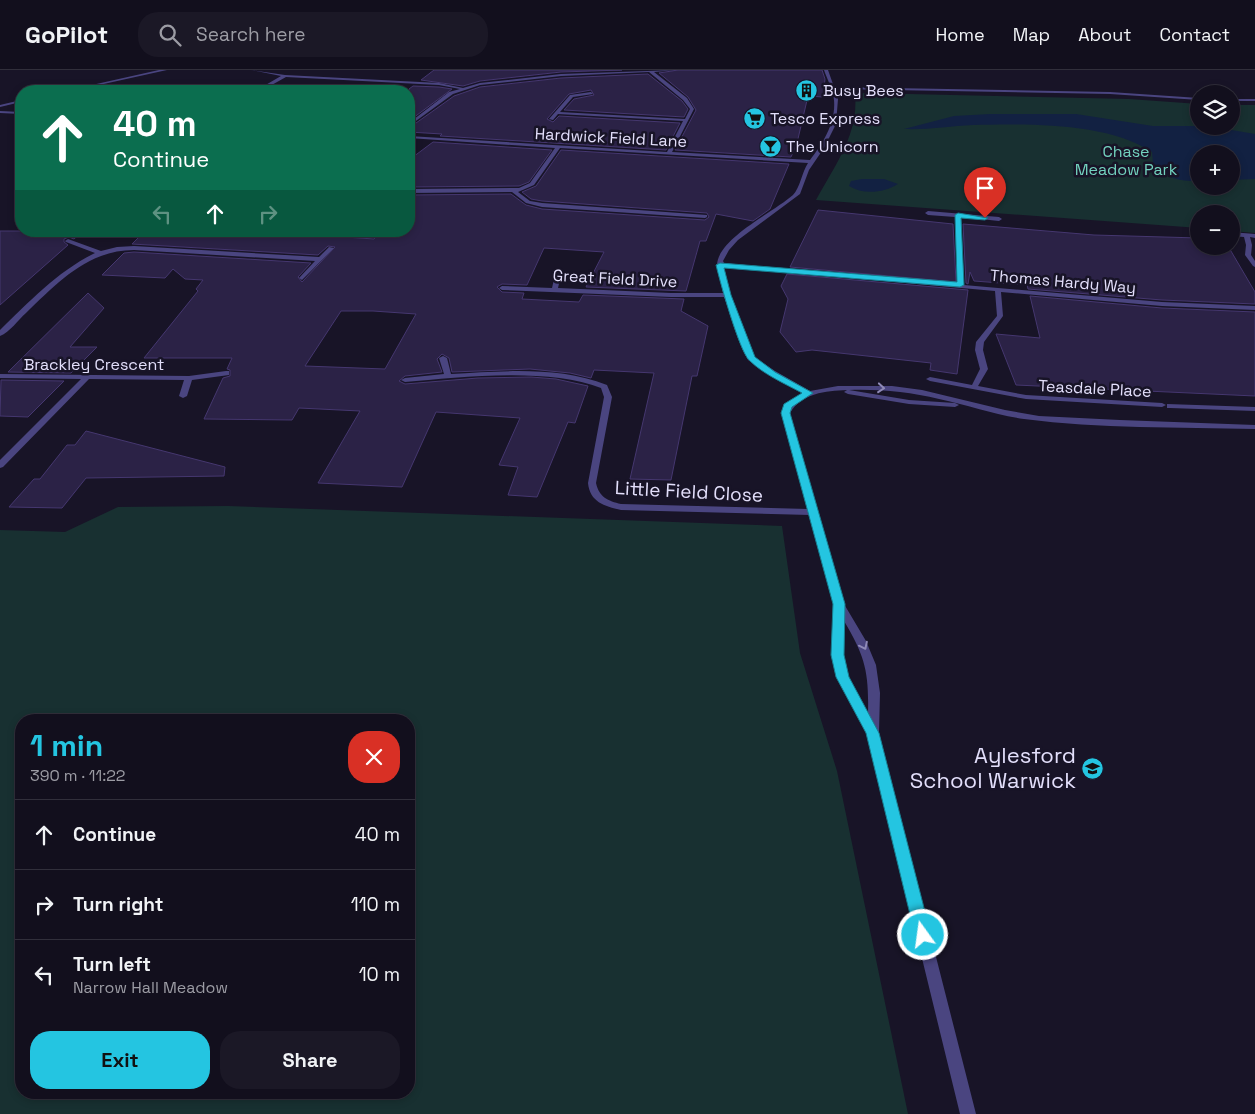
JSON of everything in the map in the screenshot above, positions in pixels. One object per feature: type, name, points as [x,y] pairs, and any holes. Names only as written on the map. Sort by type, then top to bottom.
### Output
[{"type":"street","points":[[94,85],[165,70]]},
{"type":"street","points":[[253,70],[285,76],[440,84],[464,88]]},
{"type":"street","points":[[415,119],[450,93],[494,82],[560,72],[674,70]]},
{"type":"street","points":[[808,393],[765,369],[751,358],[727,295],[720,265],[722,255],[736,239],[795,198],[804,174],[822,148],[834,124],[836,106],[834,88],[826,70]]},
{"type":"street","points":[[650,71],[689,103],[692,110],[669,153]]},
{"type":"street","points":[[269,85],[285,76]]},
{"type":"street","points":[[834,88],[1116,94],[1190,98]]},
{"type":"street","points":[[551,120],[572,96],[592,93]]},
{"type":"street","points":[[1240,100],[1255,100]]},
{"type":"street","points":[[0,106],[15,102]]},
{"type":"street","points":[[0,112],[15,113]]},
{"type":"street","points":[[557,113],[687,120]]},
{"type":"street","name":"Hardwick Field Lane","points":[[415,137],[811,162]]},
{"type":"street","points":[[415,191],[514,191],[523,189],[532,184],[558,147]]},
{"type":"street","points":[[514,191],[528,202],[542,205],[705,216]]},
{"type":"street","points":[[928,212],[999,219]]},
{"type":"street","points":[[958,215],[960,285]]},
{"type":"street","points":[[1240,235],[1255,236]]},
{"type":"street","points":[[1246,235],[1250,245],[1248,255],[1255,265]]},
{"type":"street","points":[[68,241],[101,252]]},
{"type":"street","points":[[0,334],[49,288],[91,257],[101,252],[134,248],[321,259]]},
{"type":"street","points":[[302,278],[331,248]]},
{"type":"street","name":"Thomas Hardy Way","points":[[720,265],[1162,304],[1255,308]]},
{"type":"street","points":[[555,288],[558,274]]},
{"type":"street","name":"Great Field Drive","points":[[502,288],[555,288],[670,296],[727,295]]},
{"type":"street","points":[[974,387],[984,369],[979,350],[980,342],[1000,316],[998,289]]},
{"type":"street","points":[[0,322],[12,322]]},
{"type":"street","points":[[443,358],[448,376]]},
{"type":"street","name":"Brackley Crescent","points":[[0,376],[85,379],[189,378],[226,373]]},
{"type":"street","name":"Little Field Close","points":[[405,380],[501,374],[584,379],[604,387],[608,392],[608,397],[592,484],[595,495],[604,504],[621,507],[813,512]]},
{"type":"street","name":"Brackley Crescent","points":[[183,396],[189,378]]},
{"type":"street","name":"Teasdale Place","points":[[930,378],[1026,397],[1166,406],[1255,408]]},
{"type":"street","points":[[0,465],[85,379]]},
{"type":"street","points":[[873,733],[874,693],[871,665],[861,641],[839,604],[786,413],[788,406],[808,393],[833,389],[909,402],[966,405],[1038,418],[1255,427]]},
{"type":"street","points":[[839,604],[838,655],[842,677],[873,733],[968,1114]]},
{"type":"green space","name":"Chase Meadow Park","points":[[864,93],[1129,99],[1190,103],[1190,135],[1240,135],[1240,105],[1255,105],[1255,233],[1240,232],[1240,205],[1190,205],[1190,227],[816,200],[844,150],[853,123],[855,95]]},
{"type":"green space","points":[[228,506],[782,526],[800,653],[837,771],[908,1114],[0,1114],[0,530],[65,532],[118,507]]},
{"type":"water","points":[[1076,114],[1153,126],[1190,126],[1190,135],[1240,135],[1240,131],[1255,134],[1255,179],[1240,180],[1240,145],[1190,145],[1190,180],[1173,178],[1164,173],[1153,163],[1152,152],[1133,142],[1089,130],[1041,125],[973,125],[904,129],[954,116]]},
{"type":"water","points":[[884,179],[898,184],[874,192],[861,191],[849,186],[851,181]]},
{"type":"building","points":[[434,70],[622,70],[561,72],[480,81],[463,86],[421,80]]},
{"type":"building","points":[[678,70],[822,70],[825,79],[823,97],[808,96],[797,143],[791,157],[675,150],[696,110],[688,97],[659,73]]},
{"type":"building","points":[[648,74],[682,101],[688,109],[684,117],[564,110],[574,99],[594,95],[591,90],[569,94],[547,119],[553,122],[559,116],[680,123],[666,150],[440,136],[442,134],[415,132],[415,124],[454,96],[480,87],[561,78]]},
{"type":"building","points":[[415,86],[452,89],[415,117]]},
{"type":"building","points":[[433,142],[552,150],[529,182],[519,186],[415,187],[415,156]]},
{"type":"building","points":[[561,150],[789,164],[770,209],[753,221],[716,214],[706,241],[700,241],[686,291],[586,287],[604,252],[544,248],[527,285],[502,284],[497,287],[502,292],[524,293],[522,299],[579,302],[583,295],[684,299],[681,311],[708,326],[697,376],[692,376],[671,480],[630,479],[654,373],[594,370],[591,378],[570,373],[530,369],[452,372],[449,358],[442,354],[437,359],[442,372],[405,376],[399,381],[405,384],[478,378],[531,377],[556,379],[588,386],[575,423],[568,422],[537,497],[508,495],[518,467],[499,465],[520,418],[436,412],[402,487],[318,483],[360,411],[299,408],[292,420],[204,419],[223,378],[230,376],[230,370],[227,369],[232,358],[144,358],[198,291],[196,289],[203,280],[185,279],[173,269],[165,278],[102,275],[124,253],[134,252],[311,263],[298,277],[302,282],[335,247],[328,246],[318,255],[132,244],[139,237],[345,237],[374,239],[376,237],[415,237],[415,195],[511,194],[526,205],[542,209],[705,220],[709,217],[707,213],[542,201],[531,199],[522,192],[536,186]],"holes":[[[341,311],[416,314],[385,369],[305,366]]]},
{"type":"building","points":[[818,210],[953,224],[956,282],[790,267]]},
{"type":"building","points":[[963,224],[1094,235],[1190,238],[1190,255],[1233,255],[1255,292],[1255,304],[1162,300],[1028,289],[1027,285],[974,281],[970,272],[968,284],[966,283]]},
{"type":"building","points":[[0,231],[15,231],[15,237],[69,237],[64,239],[64,242],[68,245],[0,305]]},
{"type":"building","points":[[787,274],[968,290],[957,374],[930,370],[931,363],[812,350],[796,352],[780,332],[788,299],[781,286]]},
{"type":"building","points":[[88,293],[104,308],[70,347],[97,347],[71,373],[8,372]]},
{"type":"building","points":[[1030,296],[1162,308],[1255,312],[1255,396],[1016,385],[996,334],[1040,338]]},
{"type":"building","points":[[1,380],[64,381],[28,417],[0,416]]},
{"type":"building","points":[[86,431],[225,467],[224,476],[86,478],[62,508],[9,507],[34,479],[40,479],[67,445],[75,445]]},
{"type":"place","name":"Busy Bees","points":[[807,90]]},
{"type":"place","name":"Tesco Express","points":[[754,118]]},
{"type":"place","name":"The Unicorn","points":[[770,146]]},
{"type":"place","name":"Aylesford School Warwick","points":[[1092,768]]},
{"type":"route","points":[[923,935],[873,733],[842,677],[838,655],[839,604],[786,413],[788,406],[796,399],[808,393],[758,365],[751,358],[727,295],[720,265],[960,285],[958,215],[985,218]]}]
